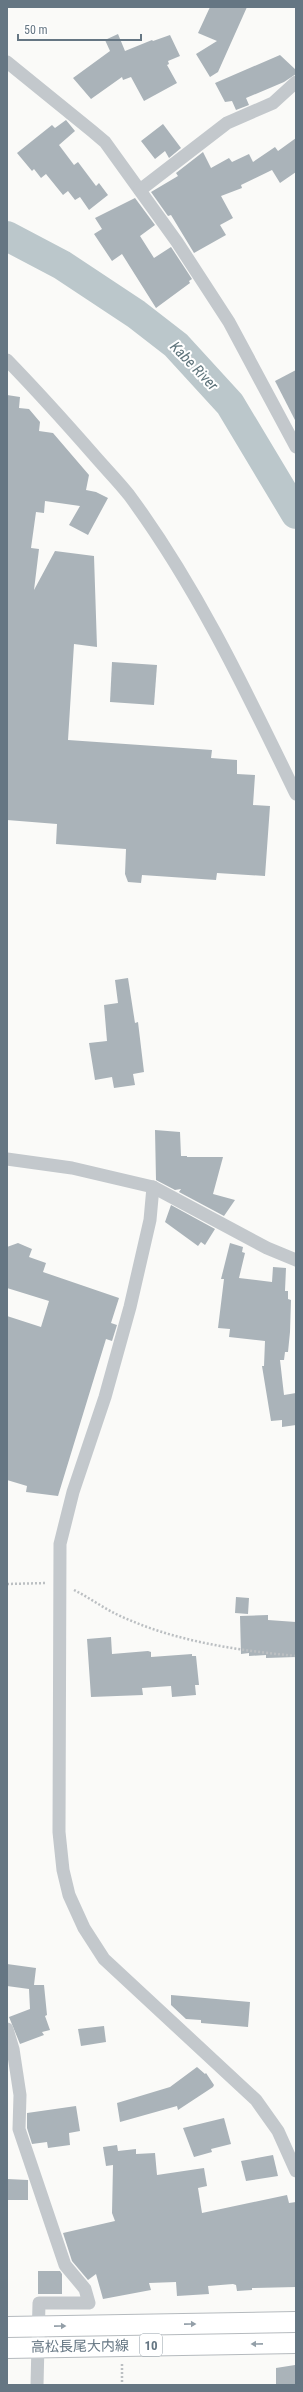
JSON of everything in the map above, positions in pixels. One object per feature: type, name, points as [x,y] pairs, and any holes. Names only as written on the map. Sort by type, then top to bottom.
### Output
[{"type":"main road","name":"高松長尾大内線","points":[[7,2327],[296,2322]]},
{"type":"main road","name":"高松長尾大内線","points":[[7,2348],[296,2343]]},
{"type":"street","points":[[7,62],[105,142],[177,242],[229,322],[296,447]]},
{"type":"street","points":[[140,190],[227,123],[273,103],[296,82]]},
{"type":"street","points":[[7,360],[52,408],[128,494],[154,531],[187,583],[224,650],[296,794]]},
{"type":"street","points":[[7,1159],[72,1168],[153,1187],[267,1248],[296,1260]]},
{"type":"street","points":[[153,1187],[150,1220],[130,1307],[106,1397],[73,1492],[60,1544],[60,1832],[63,1870],[70,1895],[84,1928],[104,1958],[256,2100],[278,2131],[296,2171]]},
{"type":"street","points":[[7,2029],[13,2049],[20,2095],[19,2129],[65,2266],[85,2289],[89,2303],[39,2303],[37,2385]]},
{"type":"path","points":[[7,1584],[59,1583],[116,1614],[165,1632],[240,1651],[296,1656]]},
{"type":"building","points":[[210,7],[247,7],[218,72],[210,77],[196,54],[217,41],[198,33]]},
{"type":"building","points":[[118,34],[125,51],[152,40],[153,41],[170,35],[180,56],[168,61],[169,64],[167,65],[177,83],[144,101],[131,77],[123,80],[122,77],[91,99],[73,78],[110,51],[105,40]]},
{"type":"building","points":[[280,55],[296,70],[296,74],[284,82],[246,98],[249,105],[236,110],[232,101],[225,102],[215,83]]},
{"type":"building","points":[[66,120],[75,131],[59,145],[74,165],[78,162],[96,186],[99,183],[108,195],[89,210],[80,197],[75,200],[68,191],[63,195],[46,174],[41,178],[34,169],[32,171],[17,153],[52,125],[55,128]]},
{"type":"building","points":[[163,124],[181,148],[169,158],[165,151],[155,159],[141,141]]},
{"type":"building","points":[[296,138],[296,172],[280,183],[272,170],[241,185],[242,188],[221,196],[233,218],[220,225],[226,235],[194,253],[171,215],[168,216],[151,192],[178,176],[176,173],[203,152],[211,168],[229,158],[232,162],[249,154],[253,162],[275,147],[278,151]]},
{"type":"building","points":[[135,198],[155,225],[140,236],[154,258],[171,247],[192,279],[189,281],[190,283],[156,308],[122,254],[112,261],[94,234],[102,229],[95,218]]},
{"type":"building","points":[[296,370],[296,422],[275,381]]},
{"type":"building","points":[[7,395],[20,397],[19,408],[29,409],[40,422],[39,431],[53,433],[89,475],[86,490],[96,492],[108,498],[88,535],[69,525],[80,506],[45,501],[44,513],[36,512],[31,548],[39,549],[34,590],[55,551],[94,556],[97,647],[74,644],[68,740],[212,750],[211,758],[237,760],[237,774],[255,775],[253,805],[270,806],[265,876],[217,873],[216,880],[142,875],[141,883],[128,882],[125,874],[126,849],[56,844],[57,824],[7,820]]},
{"type":"building","points":[[112,662],[157,665],[154,705],[110,702]]},
{"type":"building","points":[[128,978],[135,1023],[138,1022],[144,1072],[133,1074],[135,1085],[114,1088],[112,1077],[95,1080],[89,1043],[107,1041],[104,1005],[118,1003],[115,980]]},
{"type":"building","points":[[155,1130],[180,1132],[181,1156],[223,1157],[213,1194],[235,1200],[224,1216],[179,1192],[181,1189],[175,1190],[156,1180]]},
{"type":"building","points":[[171,1205],[215,1229],[205,1245],[201,1242],[198,1246],[165,1222]]},
{"type":"building","points":[[18,1243],[32,1249],[29,1257],[46,1263],[43,1272],[119,1298],[111,1323],[117,1325],[112,1341],[106,1339],[58,1496],[26,1492],[27,1486],[7,1480],[7,1316],[41,1327],[49,1301],[7,1288],[7,1247]]},
{"type":"building","points":[[230,1243],[243,1247],[242,1252],[245,1253],[239,1278],[272,1282],[273,1267],[286,1268],[285,1291],[288,1291],[288,1299],[291,1300],[290,1332],[288,1352],[285,1352],[284,1360],[280,1360],[284,1395],[296,1393],[296,1425],[282,1427],[282,1420],[271,1421],[262,1366],[264,1366],[265,1341],[229,1337],[230,1329],[218,1328],[224,1279],[221,1279]]},
{"type":"building","points":[[236,1597],[249,1598],[248,1614],[235,1613]]},
{"type":"building","points":[[268,1615],[268,1620],[296,1622],[296,1657],[266,1658],[266,1655],[249,1656],[249,1653],[241,1654],[240,1616]]},
{"type":"building","points":[[111,1637],[112,1654],[148,1651],[151,1652],[151,1657],[192,1654],[192,1656],[196,1656],[199,1685],[195,1685],[196,1695],[172,1697],[171,1686],[142,1688],[143,1695],[91,1697],[87,1639]]},
{"type":"building","points":[[7,1964],[36,1968],[34,1985],[44,1985],[47,2015],[45,2016],[50,2030],[42,2032],[44,2035],[20,2044],[9,2017],[30,2009],[29,1989],[7,1986]]},
{"type":"building","points":[[171,1995],[250,2002],[248,2027],[201,2023],[201,2020],[186,2019],[171,2005]]},
{"type":"building","points":[[104,2026],[106,2042],[81,2046],[78,2029]]},
{"type":"building","points":[[197,2067],[205,2074],[206,2073],[214,2085],[213,2087],[178,2110],[177,2106],[120,2122],[117,2103],[170,2087]]},
{"type":"building","points":[[76,2106],[80,2131],[69,2133],[70,2145],[48,2148],[47,2142],[32,2144],[27,2128],[27,2113]]},
{"type":"building","points":[[224,2118],[231,2144],[211,2149],[212,2152],[194,2157],[183,2128]]},
{"type":"building","points":[[117,2145],[118,2151],[136,2149],[136,2154],[155,2153],[157,2175],[204,2168],[207,2186],[198,2188],[202,2213],[287,2195],[289,2203],[296,2202],[296,2287],[252,2288],[252,2290],[237,2291],[236,2285],[233,2284],[208,2286],[209,2294],[177,2296],[176,2282],[149,2283],[151,2290],[103,2299],[96,2274],[88,2280],[72,2261],[63,2233],[115,2221],[112,2213],[113,2165],[106,2166],[103,2147]]},
{"type":"building","points":[[273,2155],[278,2176],[246,2181],[241,2161]]},
{"type":"building","points":[[7,2179],[28,2180],[28,2200],[7,2200]]},
{"type":"building","points":[[38,2271],[60,2271],[62,2274],[62,2294],[38,2294]]},
{"type":"building","points":[[295,2365],[296,2385],[276,2384],[276,2368]]},
{"type":"waterway","name":"Kabe River","points":[[7,236],[62,265],[136,314],[176,345],[230,404],[296,514]]}]
